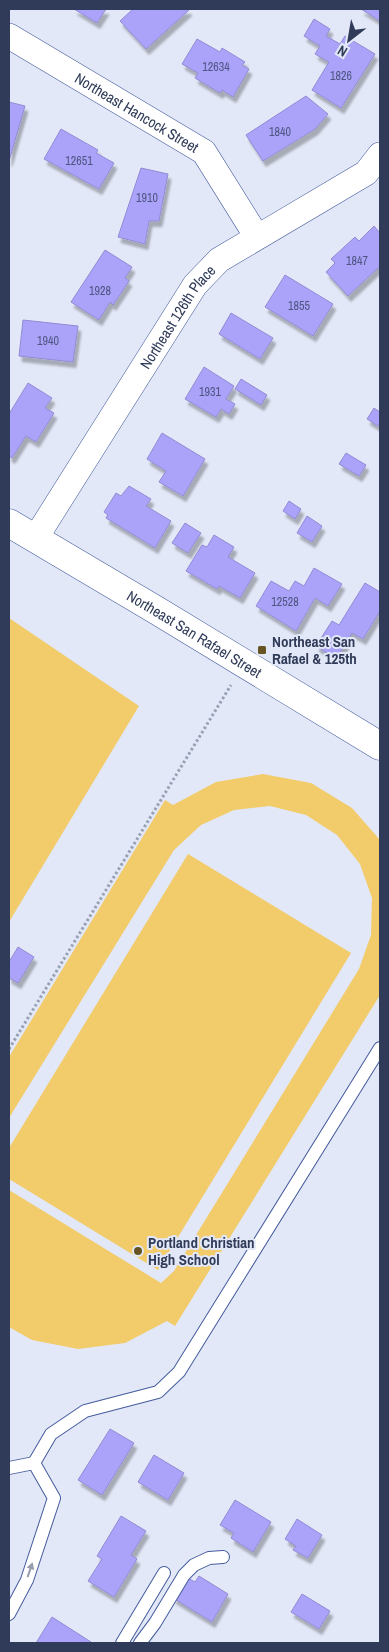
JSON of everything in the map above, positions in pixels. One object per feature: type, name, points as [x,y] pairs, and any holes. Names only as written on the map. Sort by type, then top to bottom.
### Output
[{"type":"street","name":"Northeast Hancock Street","points":[[9,36],[204,152],[257,237]]},
{"type":"street","name":"Northeast 126th Place","points":[[35,539],[195,285],[219,260],[366,172],[380,155]]},
{"type":"street","name":"Northeast San Rafael Street","points":[[9,523],[378,742]]},
{"type":"lane","points":[[9,1468],[34,1463],[51,1434],[85,1411],[158,1392],[179,1372],[380,1048]]},
{"type":"lane","points":[[9,1614],[27,1580],[54,1498],[34,1463]]},
{"type":"lane","points":[[140,1643],[155,1623],[184,1575],[194,1565],[209,1558],[223,1557]]},
{"type":"lane","points":[[122,1643],[164,1573]]},
{"type":"path","points":[[9,1049],[244,664]]},
{"type":"shaded area","points":[[9,618],[139,706],[9,922]]},
{"type":"shaded area","points":[[263,774],[311,783],[352,808],[380,840],[380,995],[175,1326],[167,1321],[125,1343],[78,1349],[32,1340],[9,1327],[9,1190],[161,1283],[174,1271],[359,969],[371,935],[372,898],[360,864],[337,835],[306,815],[270,806],[234,810],[201,825],[174,850],[9,1118],[9,1057],[165,800],[173,805],[216,782]]},
{"type":"shaded area","points":[[188,854],[351,953],[158,1270],[9,1179],[9,1148]]},
{"type":"building","points":[[74,9],[106,9],[97,23]]},
{"type":"building","points":[[133,9],[189,10],[146,49],[120,21]]},
{"type":"building","points":[[361,9],[380,9],[380,21]]},
{"type":"building","points":[[314,19],[330,29],[326,36],[340,44],[345,36],[375,54],[341,108],[312,90],[329,62],[315,54],[320,46],[304,36]]},
{"type":"building","points":[[197,39],[220,52],[222,48],[245,62],[242,65],[249,69],[233,97],[222,90],[220,93],[195,78],[198,73],[182,64]]},
{"type":"building","points":[[306,96],[328,114],[315,129],[263,161],[246,135]]},
{"type":"building","points":[[9,102],[25,106],[9,161]]},
{"type":"building","points":[[61,129],[98,150],[96,153],[114,163],[99,189],[44,159]]},
{"type":"building","points":[[141,168],[168,174],[159,221],[149,221],[145,244],[118,237]]},
{"type":"building","points":[[374,226],[380,233],[380,266],[348,296],[326,272],[335,263],[331,259],[355,237],[359,241]]},
{"type":"building","points":[[105,250],[132,267],[125,278],[129,281],[113,305],[110,302],[99,320],[71,302]]},
{"type":"building","points":[[285,275],[333,304],[313,336],[265,307]]},
{"type":"building","points":[[231,313],[273,338],[260,359],[219,334]]},
{"type":"building","points":[[23,320],[78,326],[73,362],[19,356]]},
{"type":"building","points":[[204,367],[234,386],[226,399],[235,404],[229,414],[221,409],[216,417],[185,399]]},
{"type":"building","points":[[241,379],[267,395],[261,405],[235,389]]},
{"type":"building","points":[[28,383],[52,398],[45,408],[54,413],[36,442],[26,436],[12,458],[9,456],[9,414]]},
{"type":"building","points":[[374,408],[380,412],[380,423],[378,426],[367,419]]},
{"type":"building","points":[[162,433],[205,459],[183,496],[159,482],[166,471],[147,459]]},
{"type":"building","points":[[346,453],[366,465],[359,476],[339,464]]},
{"type":"building","points":[[129,486],[151,499],[146,506],[171,521],[155,548],[106,518],[108,515],[104,512],[116,493],[121,496]]},
{"type":"building","points":[[289,501],[301,509],[295,519],[283,511]]},
{"type":"building","points":[[307,516],[322,526],[312,542],[297,533]]},
{"type":"building","points":[[185,523],[201,533],[188,553],[172,543]]},
{"type":"building","points":[[214,535],[234,547],[228,557],[255,573],[240,598],[219,586],[217,589],[186,571],[202,545],[207,547]]},
{"type":"building","points":[[314,568],[342,584],[328,606],[315,598],[296,631],[256,606],[271,581],[289,591],[295,581],[304,586]]},
{"type":"building","points":[[365,583],[380,592],[380,611],[363,639],[352,633],[336,659],[316,646],[332,621],[339,625]]},
{"type":"building","points":[[18,947],[34,957],[18,983],[9,978],[9,962]]},
{"type":"building","points":[[110,1429],[134,1443],[102,1495],[78,1480]]},
{"type":"building","points":[[154,1455],[184,1473],[168,1500],[138,1482]]},
{"type":"building","points":[[235,1500],[271,1522],[253,1552],[231,1538],[234,1533],[220,1525]]},
{"type":"building","points":[[121,1516],[146,1531],[131,1555],[137,1559],[114,1597],[88,1581],[102,1559],[97,1556]]},
{"type":"building","points":[[297,1519],[322,1535],[308,1558],[293,1550],[296,1546],[285,1539]]},
{"type":"building","points":[[199,1576],[228,1594],[212,1622],[173,1598],[186,1577],[195,1582]]},
{"type":"building","points":[[302,1594],[330,1611],[319,1629],[291,1612]]},
{"type":"building","points":[[52,1617],[91,1642],[36,1643]]},
{"type":"place","name":"Northeast San Rafael & 125th","points":[[262,650]]},
{"type":"place","name":"Portland Christian High School","points":[[138,1251]]}]
